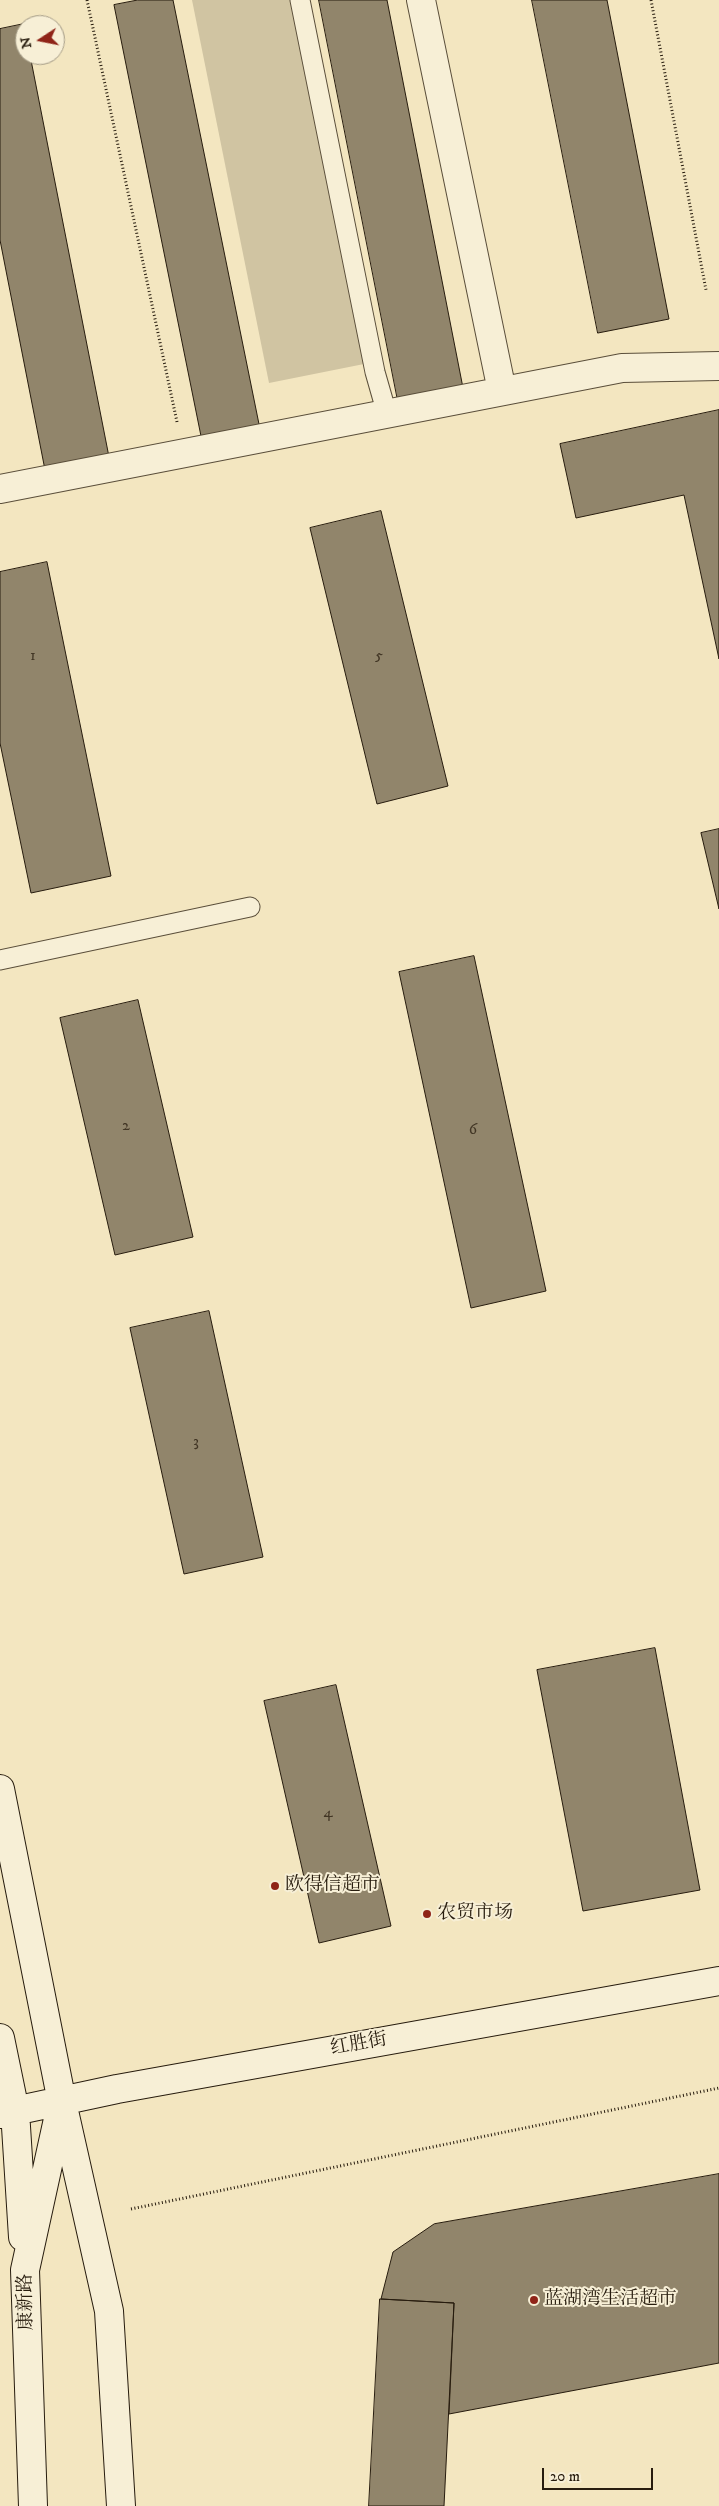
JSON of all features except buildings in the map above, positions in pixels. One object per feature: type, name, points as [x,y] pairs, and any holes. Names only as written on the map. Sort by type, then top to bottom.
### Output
[{"type":"street","points":[[421,0],[502,391]]},
{"type":"street","points":[[0,489],[622,368],[719,366]]},
{"type":"street","points":[[0,1789],[62,2102],[109,2311],[121,2506]]},
{"type":"street","name":"红胜街","points":[[8,2113],[117,2089],[719,1981]]},
{"type":"street","points":[[0,2038],[25,2270]]},
{"type":"street","name":"康新路","points":[[33,2506],[25,2270],[62,2102]]},
{"type":"lane","points":[[300,0],[375,372],[387,414]]},
{"type":"lane","points":[[0,960],[250,907]]},
{"type":"path","points":[[87,0],[184,454]]},
{"type":"path","points":[[651,0],[706,290]]},
{"type":"path","points":[[132,2209],[719,2088]]},
{"type":"shaded area","points":[[192,0],[291,0],[364,364],[269,383]]},
{"type":"place","name":"欧得信超市","points":[[275,1886]]},
{"type":"place","name":"农贸市场","points":[[427,1914]]},
{"type":"place","name":"蓝湖湾生活超市","points":[[534,2300]]}]
